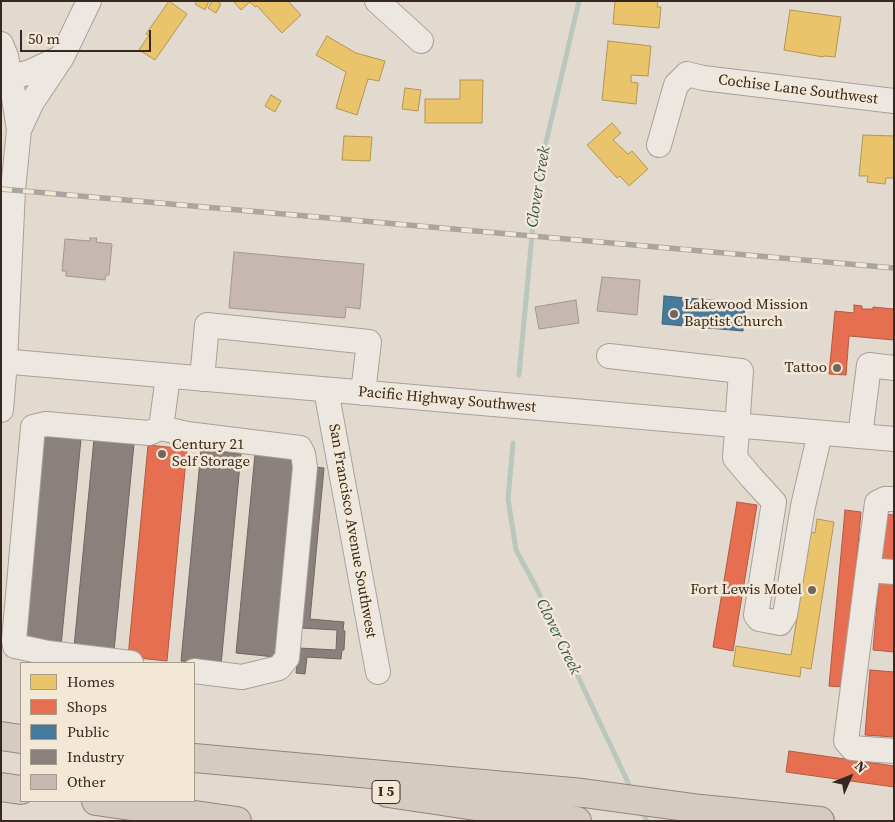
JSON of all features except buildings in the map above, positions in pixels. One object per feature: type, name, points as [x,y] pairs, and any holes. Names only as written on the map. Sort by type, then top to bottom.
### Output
[{"type":"highway","points":[[1,736],[20,739]]},
{"type":"highway","points":[[195,758],[583,793],[663,804],[820,821]]},
{"type":"highway","name":"I 5","points":[[195,764],[577,821]]},
{"type":"highway","points":[[1,787],[20,790]]},
{"type":"highway","points":[[99,802],[198,821]]},
{"type":"highway","points":[[101,802],[237,821]]},
{"type":"street","points":[[19,130],[32,102],[62,57],[89,1]]},
{"type":"street","points":[[377,1],[421,41]]},
{"type":"street","points":[[1,44],[6,56],[19,130],[6,243],[1,410]]},
{"type":"street","points":[[10,78],[30,72],[62,57]]},
{"type":"street","name":"Cochise Lane Southwest","points":[[659,145],[676,85],[688,74],[703,78],[894,101]]},
{"type":"street","points":[[202,379],[207,326],[369,342],[363,393]]},
{"type":"street","points":[[609,356],[741,371],[735,458],[774,502],[803,506]]},
{"type":"street","name":"Pacific Highway Southwest","points":[[3,362],[894,439]]},
{"type":"street","points":[[860,436],[869,365],[894,368]]},
{"type":"street","points":[[161,428],[168,376]]},
{"type":"street","name":"San Francisco Avenue Southwest","points":[[326,390],[378,672]]},
{"type":"street","points":[[123,662],[48,653],[15,646],[33,427],[46,424],[149,434],[161,428],[187,434],[300,448],[304,454],[305,467],[287,658],[279,668],[242,677],[195,671]]},
{"type":"street","points":[[774,502],[756,614],[759,619],[780,623],[785,615],[803,506],[820,433]]},
{"type":"street","points":[[894,499],[885,499],[877,503],[846,741],[852,748],[894,751]]},
{"type":"street","points":[[868,570],[894,572]]},
{"type":"waterway","name":"Clover Creek","points":[[519,375],[537,181],[579,1]]},
{"type":"waterway","name":"Clover Creek","points":[[513,443],[508,499],[516,550],[536,587],[632,791]]},
{"type":"waterway","name":"Clover Creek","points":[[641,810],[647,821]]},
{"type":"railway","points":[[1,189],[894,268]]},
{"type":"place","name":"Lakewood Mission Baptist Church","points":[[674,314]]},
{"type":"place","name":"Tattoo","points":[[837,368]]},
{"type":"place","name":"Century 21 Self Storage","points":[[162,454]]},
{"type":"place","name":"Fort Lewis Motel","points":[[812,590]]}]
